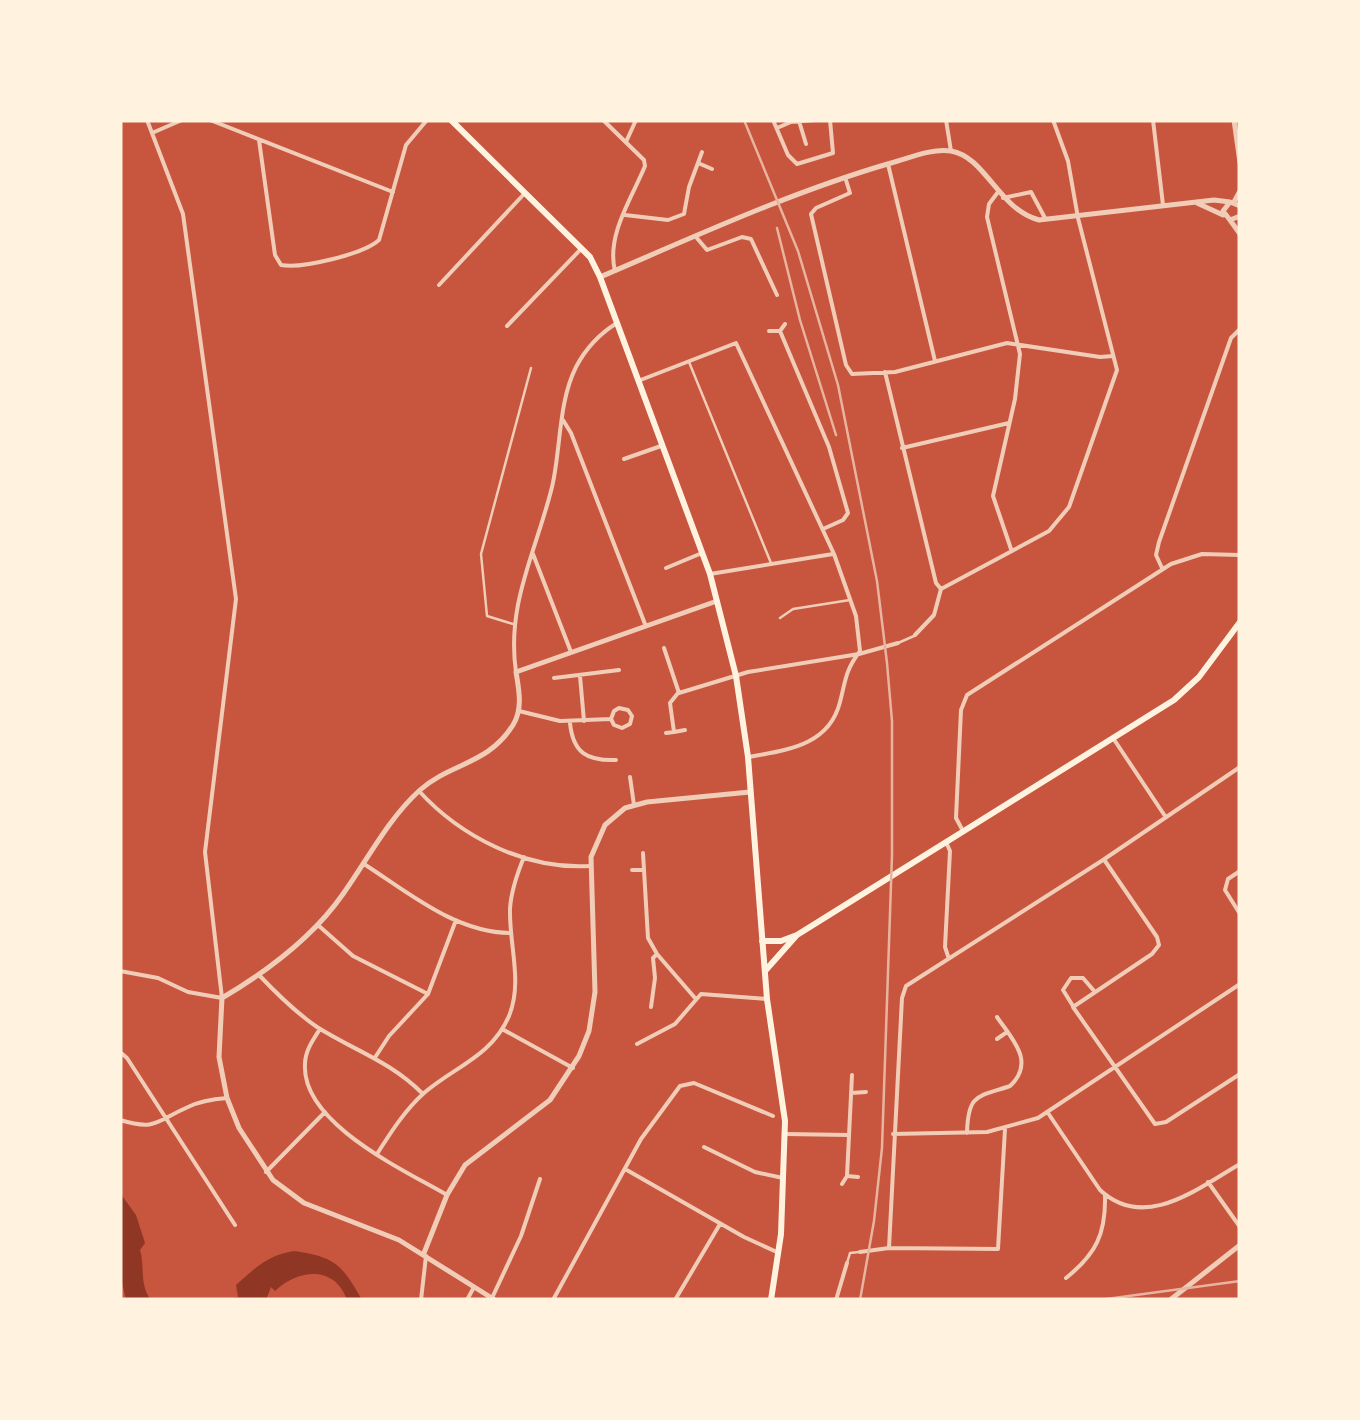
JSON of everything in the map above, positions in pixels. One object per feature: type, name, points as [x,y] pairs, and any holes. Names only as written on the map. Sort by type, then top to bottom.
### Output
[{"type":"main road","points":[[452,120],[582,248],[600,277],[718,600],[736,676],[748,757],[762,946],[784,1103],[784,1178],[771,1300]]},
{"type":"main road","points":[[765,971],[794,939],[1184,692],[1240,622]]},
{"type":"main road","points":[[762,946],[794,939]]},
{"type":"street","points":[[146,120],[183,214],[236,599],[205,852],[222,998],[219,1057],[228,1098],[240,1128],[279,1186],[304,1203],[385,1233],[493,1299],[522,1236],[540,1178]]},
{"type":"street","points":[[152,133],[182,120]]},
{"type":"street","points":[[210,120],[393,192]]},
{"type":"street","points":[[259,140],[275,255],[281,265],[310,264],[374,245],[382,234],[406,145],[427,120]]},
{"type":"street","points":[[603,120],[646,166],[612,248],[615,270]]},
{"type":"street","points":[[626,142],[636,120]]},
{"type":"street","points":[[774,120],[788,155],[796,164],[833,153],[830,120]]},
{"type":"street","points":[[776,128],[790,121],[814,120]]},
{"type":"street","points":[[946,120],[952,151]]},
{"type":"street","points":[[674,732],[670,703],[678,693],[778,666],[859,654],[898,643],[915,635],[934,614],[941,589],[1049,531],[1065,516],[1117,370],[1078,218],[1068,161],[1053,120]]},
{"type":"street","points":[[1153,120],[1163,206]]},
{"type":"street","points":[[1236,120],[1240,162]]},
{"type":"street","points":[[799,121],[806,144]]},
{"type":"street","points":[[600,277],[793,195],[929,153],[952,151],[970,161],[1024,215],[1045,220],[1194,202],[1235,203]]},
{"type":"street","points":[[625,215],[668,220],[684,214],[702,152]]},
{"type":"street","points":[[698,163],[712,170]]},
{"type":"street","points":[[888,164],[935,362]]},
{"type":"street","points":[[845,177],[850,192],[811,214],[846,365],[852,374],[895,372],[1018,343],[1114,356]]},
{"type":"street","points":[[1012,551],[993,496],[1020,367],[1018,343],[987,217],[989,204],[1001,195],[1028,191],[1034,193],[1045,220]]},
{"type":"street","points":[[1240,191],[1235,203],[1224,208],[1240,234]]},
{"type":"street","points":[[439,285],[525,193]]},
{"type":"street","points":[[1194,202],[1227,218],[1240,216]]},
{"type":"street","points":[[696,237],[707,250],[748,236],[777,296]]},
{"type":"street","points":[[507,326],[582,248]]},
{"type":"street","points":[[761,285],[770,280]]},
{"type":"street","points":[[120,972],[158,978],[188,992],[222,998],[318,925],[419,791],[482,757],[510,729],[519,711],[513,624],[552,486],[572,379],[596,338],[617,324]]},
{"type":"street","points":[[780,331],[785,324]]},
{"type":"street","points":[[1162,568],[1156,555],[1159,542],[1232,338],[1240,329]]},
{"type":"street","points":[[770,331],[780,331]]},
{"type":"street","points":[[780,331],[829,447],[848,513],[823,530]]},
{"type":"street","points":[[638,381],[736,344],[834,554],[850,600],[861,647],[845,672],[834,718],[819,736],[798,748],[748,757]]},
{"type":"street","points":[[689,362],[772,564]]},
{"type":"street","points":[[513,624],[487,616],[481,554],[531,368]]},
{"type":"street","points":[[884,371],[936,584],[941,589]]},
{"type":"street","points":[[563,420],[646,624]]},
{"type":"street","points":[[902,448],[1009,423]]},
{"type":"street","points":[[624,460],[662,446]]},
{"type":"street","points":[[532,551],[571,652]]},
{"type":"street","points":[[666,568],[702,554]]},
{"type":"street","points":[[710,574],[834,554]]},
{"type":"street","points":[[962,832],[956,818],[964,699],[1162,568],[1202,554],[1240,555]]},
{"type":"street","points":[[516,672],[718,600]]},
{"type":"street","points":[[780,618],[793,610],[850,600]]},
{"type":"street","points":[[664,648],[678,693]]},
{"type":"street","points":[[554,678],[619,670]]},
{"type":"street","points":[[580,674],[584,721]]},
{"type":"street","points":[[620,708],[632,716],[630,724],[622,728],[614,725],[612,719],[614,711],[620,708]]},
{"type":"street","points":[[519,711],[570,722],[612,719]]},
{"type":"street","points":[[570,722],[572,739],[580,754],[591,760],[616,760]]},
{"type":"street","points":[[666,734],[685,730]]},
{"type":"street","points":[[1114,738],[1165,816]]},
{"type":"street","points":[[889,1248],[893,1134],[906,986],[1104,860],[1240,767]]},
{"type":"street","points":[[630,778],[634,805]]},
{"type":"street","points":[[419,791],[438,812],[464,831],[524,858],[556,866],[590,866]]},
{"type":"street","points":[[421,1300],[425,1255],[447,1195],[470,1159],[532,1116],[556,1093],[573,1068],[588,1031],[596,956],[590,866],[593,848],[605,825],[634,805],[750,792]]},
{"type":"street","points":[[946,842],[950,852],[945,947],[949,958]]},
{"type":"street","points":[[643,852],[648,938],[695,998]]},
{"type":"street","points":[[376,1154],[423,1094],[482,1052],[502,1029],[515,994],[511,900],[524,858]]},
{"type":"street","points":[[1074,1007],[1155,952],[1159,944],[1104,860]]},
{"type":"street","points":[[363,863],[456,920],[490,932],[511,932]]},
{"type":"street","points":[[632,870],[642,870]]},
{"type":"street","points":[[1240,871],[1228,880],[1225,890],[1240,914]]},
{"type":"street","points":[[376,1058],[389,1036],[428,994],[456,920]]},
{"type":"street","points":[[318,925],[354,956],[428,994]]},
{"type":"street","points":[[651,1007],[653,958],[657,954]]},
{"type":"street","points":[[258,974],[279,997],[320,1029],[393,1066],[423,1094]]},
{"type":"street","points":[[1095,992],[1083,978],[1070,978],[1063,990],[1150,1120],[1158,1124],[1240,1074]]},
{"type":"street","points":[[893,1134],[1005,1129],[1048,1113],[1240,984]]},
{"type":"street","points":[[638,1044],[675,1024],[695,998],[710,994],[768,999]]},
{"type":"street","points":[[967,1133],[968,1110],[976,1098],[1010,1086],[1020,1074],[1022,1058],[997,1017]]},
{"type":"street","points":[[320,1029],[308,1048],[305,1070],[310,1091],[325,1112],[376,1154],[447,1195]]},
{"type":"street","points":[[502,1029],[573,1068]]},
{"type":"street","points":[[997,1040],[1007,1032]]},
{"type":"street","points":[[120,1052],[235,1225]]},
{"type":"street","points":[[842,1184],[850,1135],[852,1075]]},
{"type":"street","points":[[554,1300],[624,1169],[675,1090],[684,1084],[700,1085],[772,1116]]},
{"type":"street","points":[[851,1093],[866,1092]]},
{"type":"street","points":[[120,1120],[142,1126],[166,1120],[189,1106],[228,1098]]},
{"type":"street","points":[[266,1172],[325,1112]]},
{"type":"street","points":[[1048,1113],[1105,1195],[1127,1206],[1152,1208],[1173,1202],[1240,1164]]},
{"type":"street","points":[[836,1300],[850,1252],[998,1248],[1005,1129]]},
{"type":"street","points":[[785,1134],[850,1135]]},
{"type":"street","points":[[704,1147],[756,1172],[784,1178]]},
{"type":"street","points":[[624,1169],[778,1253]]},
{"type":"street","points":[[846,1176],[858,1177]]},
{"type":"street","points":[[1208,1182],[1240,1227]]},
{"type":"street","points":[[1066,1278],[1097,1248],[1104,1226],[1105,1195]]},
{"type":"street","points":[[675,1300],[720,1224]]},
{"type":"street","points":[[1170,1300],[1240,1245]]},
{"type":"street","points":[[466,1300],[474,1287]]},
{"type":"shaded area","points":[[120,1193],[136,1215],[145,1243],[140,1250],[145,1288],[151,1300],[126,1300],[120,1273]]},
{"type":"shaded area","points":[[294,1251],[320,1256],[336,1265],[362,1300],[347,1300],[334,1281],[315,1274],[294,1278],[275,1291],[271,1287],[266,1300],[225,1300],[238,1297],[236,1285],[262,1263]]},
{"type":"railway","points":[[744,120],[798,251],[838,385],[877,581],[887,663],[892,721],[892,855],[882,1148],[860,1300]]},
{"type":"railway","points":[[777,228],[800,320],[836,435]]},
{"type":"railway","points":[[1099,1300],[1240,1281]]}]
